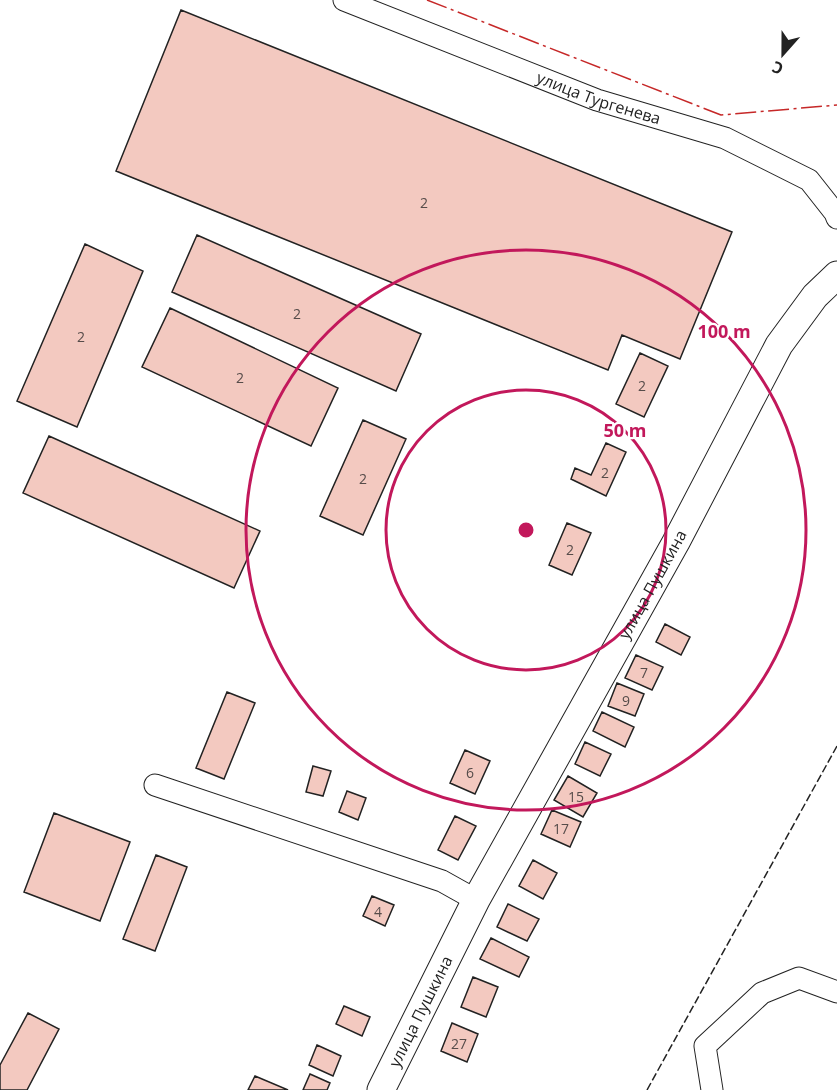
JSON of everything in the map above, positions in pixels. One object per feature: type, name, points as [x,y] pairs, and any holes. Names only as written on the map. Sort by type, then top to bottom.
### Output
[{"type":"main road","name":"улица Пушкина","points":[[381,1090],[476,900],[676,542],[779,345],[815,296],[837,275]]},
{"type":"street","name":"улица Тургенева","points":[[344,0],[597,100],[725,138],[809,180],[836,213],[837,218]]},
{"type":"street","points":[[155,785],[442,880],[476,900]]},
{"type":"street","points":[[712,1090],[705,1046],[762,993],[799,978],[837,992]]},
{"type":"building","points":[[181,10],[732,232],[680,359],[622,335],[608,370],[116,171]]},
{"type":"building","points":[[197,235],[421,334],[396,391],[172,292]]},
{"type":"building","points":[[85,244],[143,271],[77,427],[17,401]]},
{"type":"building","points":[[170,308],[338,388],[311,446],[142,367]]},
{"type":"building","points":[[640,353],[668,366],[644,417],[616,404]]},
{"type":"building","points":[[363,420],[406,439],[363,535],[320,516]]},
{"type":"building","points":[[49,436],[260,531],[234,588],[23,493]]},
{"type":"building","points":[[606,443],[626,452],[606,496],[571,479],[575,468],[591,475]]},
{"type":"building","points":[[567,523],[591,533],[572,575],[549,565]]},
{"type":"building","points":[[665,624],[690,637],[681,655],[656,642]]},
{"type":"building","points":[[636,655],[663,667],[652,690],[625,678]]},
{"type":"building","points":[[617,683],[644,694],[635,716],[608,706]]},
{"type":"building","points":[[227,692],[255,703],[224,779],[196,768]]},
{"type":"building","points":[[602,712],[634,727],[625,747],[593,731]]},
{"type":"building","points":[[585,742],[611,754],[600,776],[575,764]]},
{"type":"building","points":[[465,750],[490,761],[475,794],[450,783]]},
{"type":"building","points":[[313,766],[331,771],[323,796],[306,792]]},
{"type":"building","points":[[568,776],[597,793],[583,817],[554,800]]},
{"type":"building","points":[[347,791],[366,798],[358,820],[339,812]]},
{"type":"building","points":[[552,810],[581,822],[570,847],[541,834]]},
{"type":"building","points":[[54,813],[130,842],[100,921],[24,892]]},
{"type":"building","points":[[455,816],[476,826],[458,860],[438,850]]},
{"type":"building","points":[[156,855],[187,867],[155,951],[123,939]]},
{"type":"building","points":[[533,860],[557,873],[543,899],[519,886]]},
{"type":"building","points":[[372,896],[394,905],[385,926],[363,916]]},
{"type":"building","points":[[508,904],[539,919],[527,941],[497,927]]},
{"type":"building","points":[[491,938],[529,957],[519,977],[480,959]]},
{"type":"building","points":[[473,977],[498,987],[486,1017],[461,1007]]},
{"type":"building","points":[[344,1006],[370,1017],[362,1036],[336,1024]]},
{"type":"building","points":[[28,1013],[59,1029],[27,1090],[0,1090],[0,1065]]},
{"type":"building","points":[[452,1023],[478,1034],[467,1062],[441,1051]]},
{"type":"building","points":[[317,1045],[341,1056],[333,1076],[309,1065]]},
{"type":"building","points":[[310,1074],[330,1083],[327,1090],[303,1090]]},
{"type":"building","points":[[255,1076],[288,1090],[248,1090]]},
{"type":"fence","points":[[647,1090],[837,746]]},
{"type":"power","points":[[427,0],[721,115],[837,105]]}]
